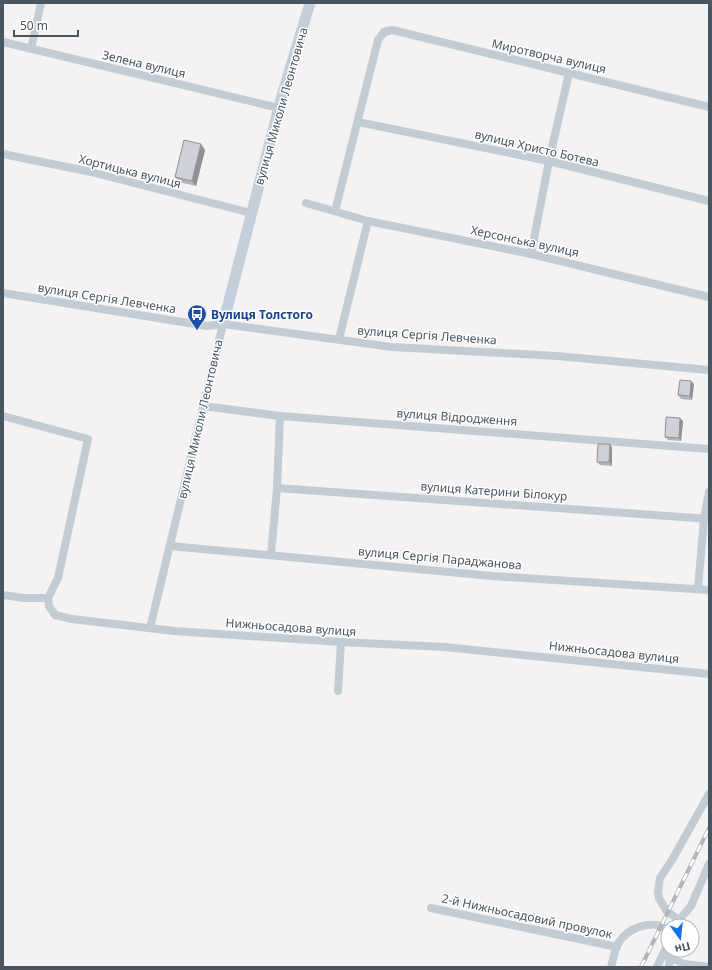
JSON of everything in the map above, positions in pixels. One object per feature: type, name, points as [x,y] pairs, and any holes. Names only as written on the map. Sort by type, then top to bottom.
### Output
[{"type":"street","points":[[31,49],[41,3]]},
{"type":"street","name":"вулиця Миколи Леонтовича","points":[[150,628],[222,324],[279,108],[310,3]]},
{"type":"street","name":"Миротворча вулиця","points":[[358,122],[378,40],[384,32],[392,30],[709,107]]},
{"type":"street","name":"Зелена вулиця","points":[[3,42],[279,108]]},
{"type":"street","points":[[531,254],[549,161],[569,73]]},
{"type":"street","points":[[335,211],[358,122]]},
{"type":"street","name":"вулиця Христо Ботева","points":[[358,122],[549,161],[709,201]]},
{"type":"street","name":"Хортицька вулиця","points":[[3,154],[98,174],[251,213]]},
{"type":"street","name":"Херсонська вулиця","points":[[306,203],[368,221],[531,254],[709,297]]},
{"type":"street","points":[[339,340],[368,221]]},
{"type":"street","name":"вулиця Сергія Левченка","points":[[3,293],[207,326],[222,324],[392,347],[557,356],[709,370]]},
{"type":"street","name":"вулиця Відродження","points":[[203,406],[280,416],[709,449]]},
{"type":"street","points":[[3,416],[88,439],[58,578],[48,598],[24,598],[3,595]]},
{"type":"street","points":[[271,555],[277,488],[280,416]]},
{"type":"street","name":"вулиця Катерини Білокур","points":[[277,488],[707,519]]},
{"type":"street","points":[[698,589],[709,492]]},
{"type":"street","name":"вулиця Сергія Параджанова","points":[[170,546],[492,576],[709,590]]},
{"type":"street","name":"Нижньосадова вулиця","points":[[48,598],[49,606],[55,614],[60,616],[72,619],[174,631],[445,647],[709,674]]},
{"type":"street","points":[[338,691],[341,642]]},
{"type":"street","points":[[673,918],[659,898],[658,892],[660,878],[672,860],[709,794]]},
{"type":"street","points":[[682,918],[691,906],[709,864]]},
{"type":"street","name":"2-й Нижньосадовий провулок","points":[[431,908],[617,947]]},
{"type":"street","points":[[611,967],[617,947],[622,939],[637,927],[644,924],[660,926]]},
{"type":"street","points":[[676,958],[684,964],[709,967]]},
{"type":"building","points":[[184,140],[201,144],[192,181],[175,177]]},
{"type":"building","points":[[680,380],[691,381],[690,396],[678,395]]},
{"type":"building","points":[[666,417],[680,418],[679,438],[665,437]]},
{"type":"building","points":[[598,444],[610,444],[609,462],[597,462]]},
{"type":"railway","points":[[641,967],[709,828]]},
{"type":"place","name":"Вулиця Толстого","points":[[197,331]]}]
